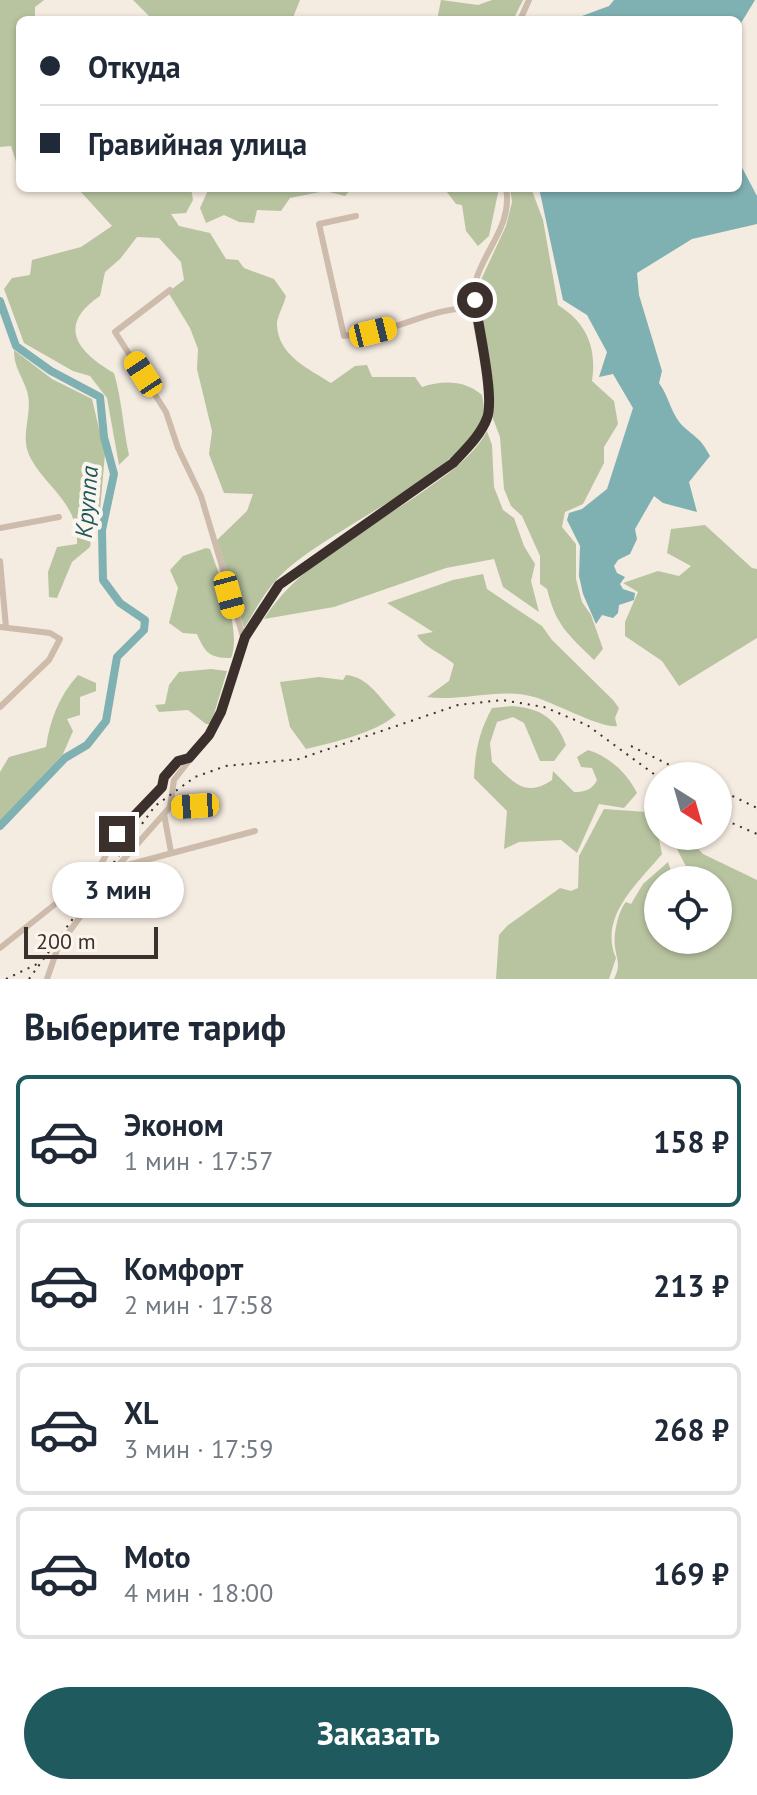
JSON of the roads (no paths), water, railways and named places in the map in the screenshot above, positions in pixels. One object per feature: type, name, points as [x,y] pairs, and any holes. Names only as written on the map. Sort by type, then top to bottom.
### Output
[{"type":"street","points":[[47,979],[58,947],[116,868],[170,807],[174,780],[209,735],[221,712],[244,640],[279,585],[453,463],[488,418],[490,399],[476,310],[476,280],[506,212],[506,192]]},
{"type":"street","points":[[356,216],[319,224],[344,336],[382,330],[433,314],[467,308],[476,310]]},
{"type":"street","points":[[170,290],[115,332],[166,412],[178,448],[201,496],[244,640]]},
{"type":"street","points":[[0,528],[59,517]]},
{"type":"street","points":[[0,561],[3,627],[50,633],[60,639],[49,660],[0,707]]},
{"type":"street","points":[[0,948],[98,870],[117,834],[162,787],[164,777],[178,761],[189,758]]},
{"type":"street","points":[[170,807],[195,806]]},
{"type":"street","points":[[164,814],[171,852]]},
{"type":"street","points":[[116,868],[255,831]]},
{"type":"water","points":[[614,0],[755,0],[742,21],[742,16],[582,16],[609,6]]},
{"type":"water","points":[[742,168],[757,196],[757,224],[692,239],[637,273],[639,295],[662,371],[659,383],[677,419],[699,440],[710,456],[689,482],[697,512],[663,503],[654,496],[635,529],[637,539],[630,554],[614,566],[617,573],[625,577],[620,584],[623,589],[635,593],[634,600],[619,605],[618,613],[613,618],[602,615],[596,624],[579,576],[580,546],[567,520],[569,513],[582,509],[607,489],[633,408],[613,374],[599,377],[607,352],[587,315],[563,300],[540,192],[742,192]]},
{"type":"waterway","name":"Круппа","points":[[0,301],[16,346],[51,371],[100,397],[104,437],[114,474],[102,530],[103,580],[120,603],[145,620],[144,630],[117,657],[106,721],[87,745],[65,758],[0,826]]},
{"type":"railway","points":[[29,979],[155,806],[195,777],[226,766],[299,759],[458,705],[502,700],[544,707],[587,725],[644,767]]},
{"type":"railway","points":[[631,746],[664,762]]},
{"type":"railway","points":[[732,796],[757,808]]},
{"type":"railway","points":[[732,823],[757,834]]},
{"type":"railway","points":[[6,979],[39,963]]}]
